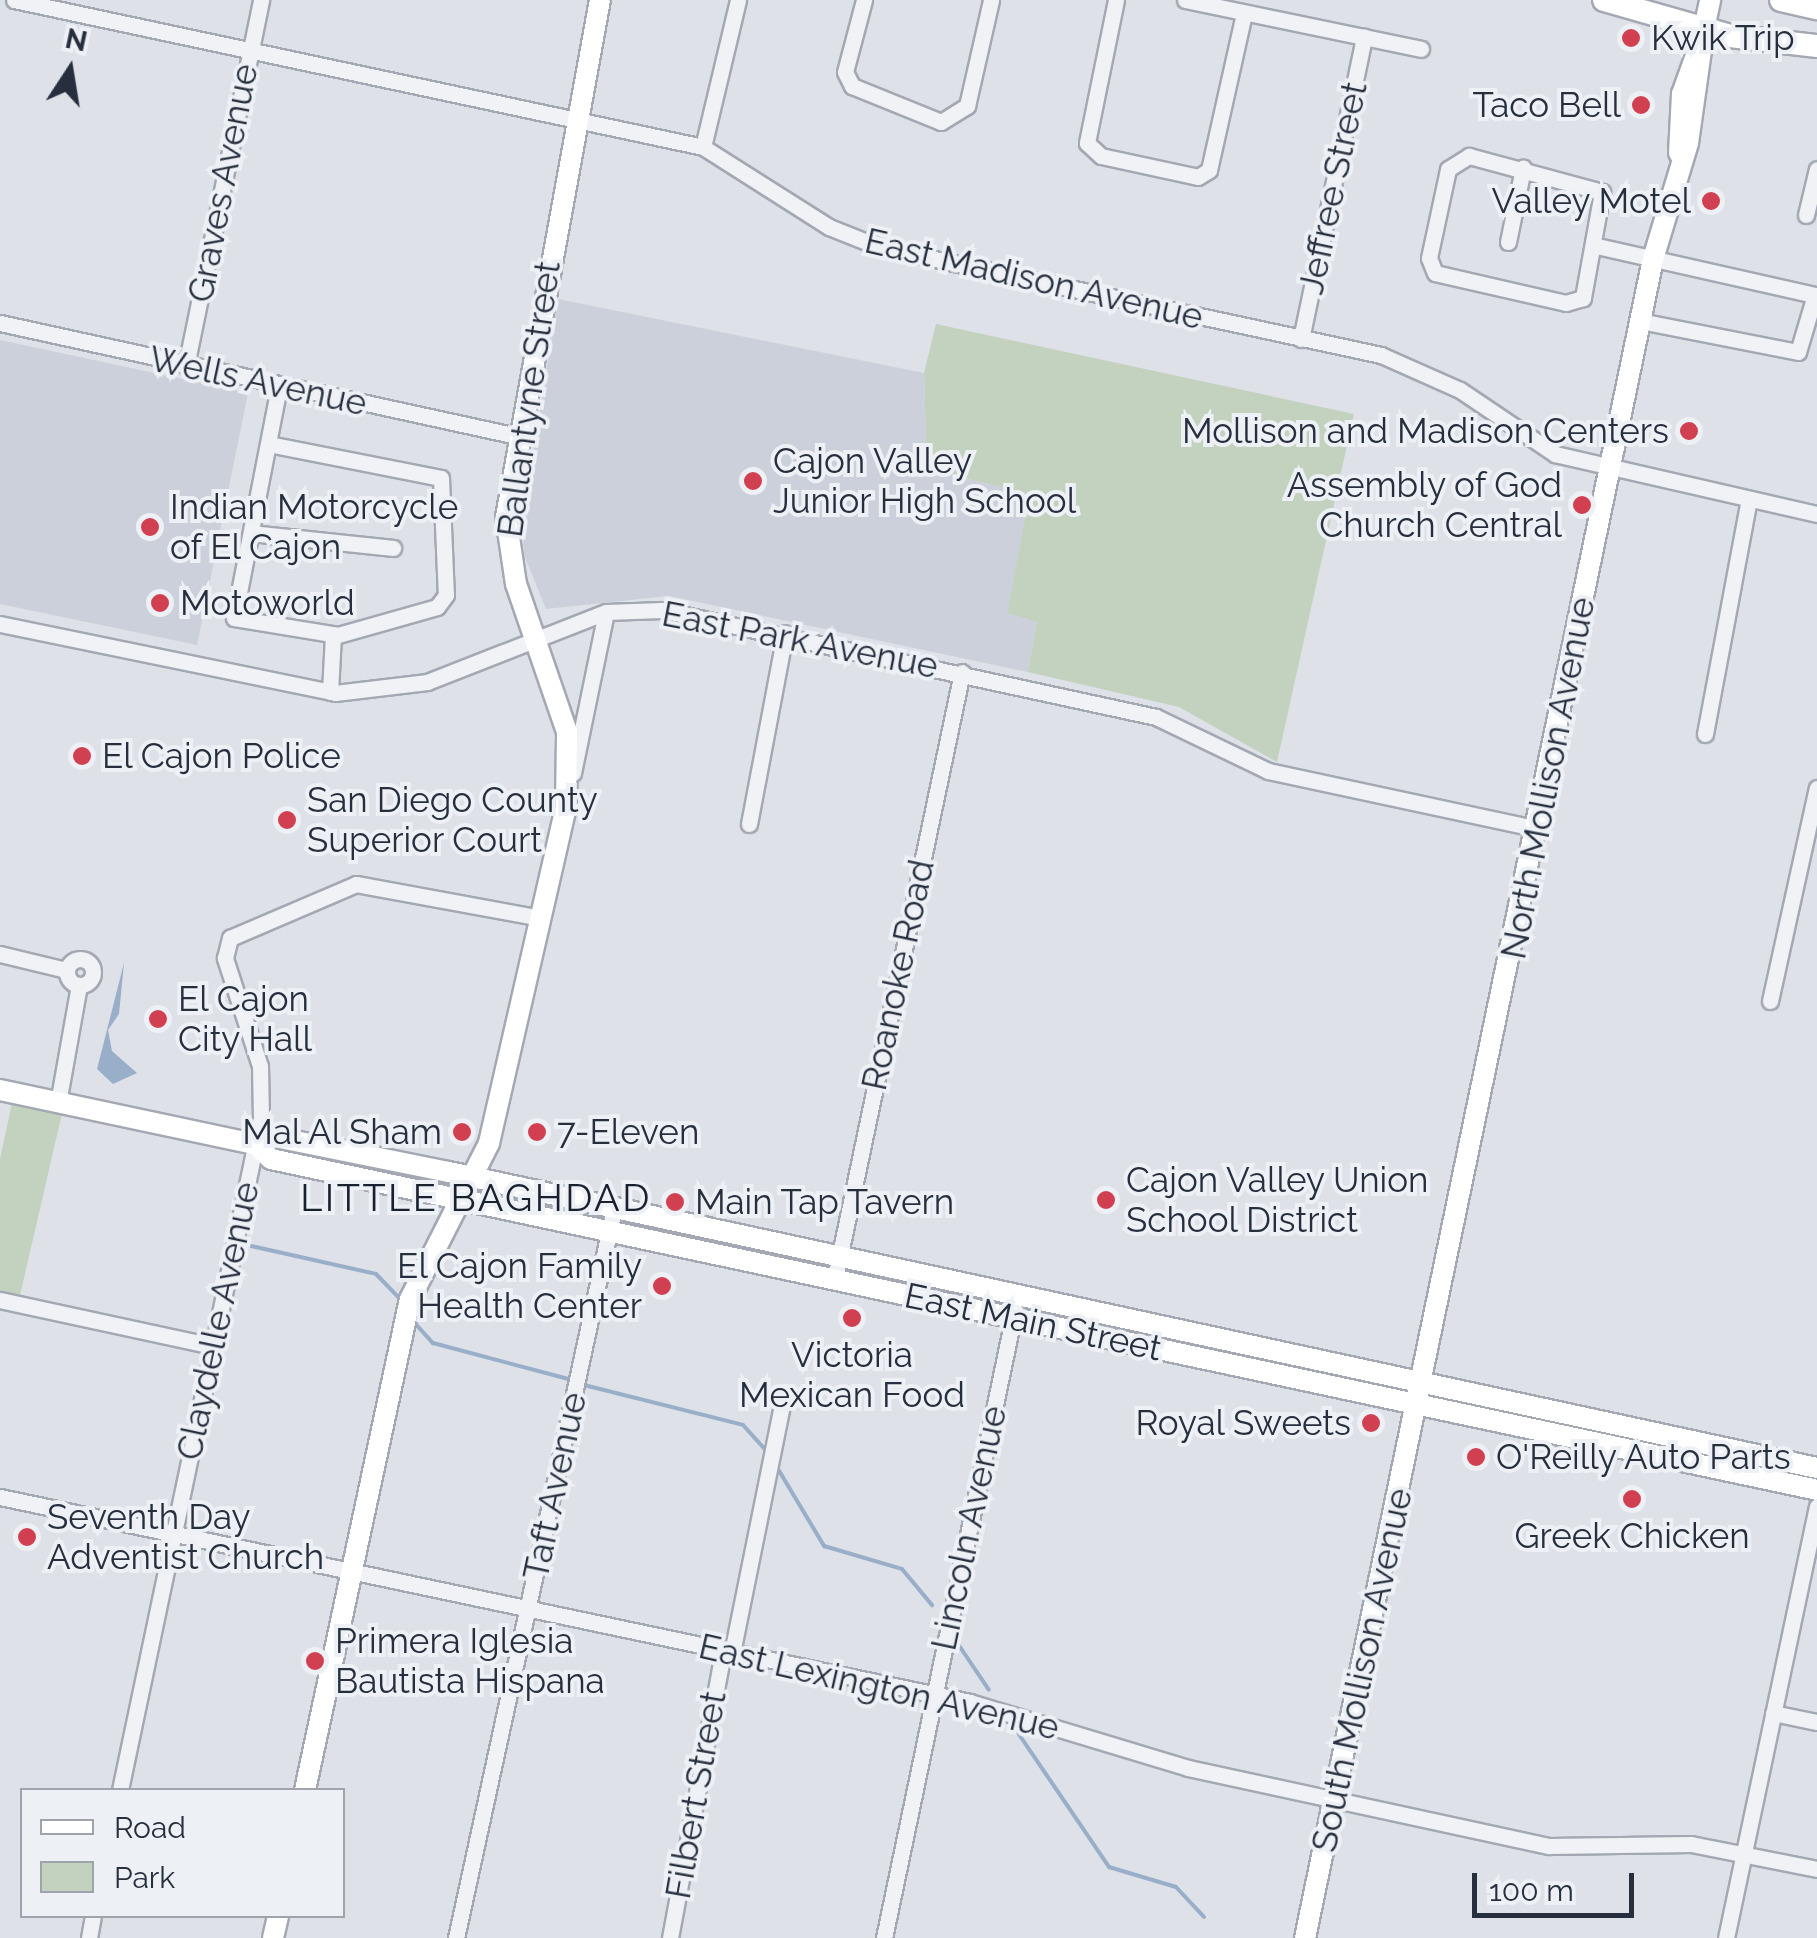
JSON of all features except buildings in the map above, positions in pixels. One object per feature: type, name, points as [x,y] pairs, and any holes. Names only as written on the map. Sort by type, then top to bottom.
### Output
[{"type":"highway","points":[[1604,0],[1703,33],[1817,46]]},
{"type":"highway","points":[[1781,0],[1817,8]]},
{"type":"main road","name":"Ballantyne Street","points":[[305,1788],[410,1299],[473,1178],[542,918],[566,806],[568,732],[508,554],[517,436],[600,0]]},
{"type":"main road","name":"North Mollison Avenue","points":[[1419,1392],[1538,828],[1608,468],[1653,259],[1679,153],[1691,127],[1710,0]]},
{"type":"main road","name":"North Mollison Avenue","points":[[1679,153],[1681,100],[1692,46],[1703,33]]},
{"type":"main road","points":[[1681,100],[1691,127]]},
{"type":"main road","name":"East Main Street","points":[[0,1090],[255,1144],[271,1159],[609,1231],[1018,1295],[1817,1490]]},
{"type":"main road","name":"East Main Street","points":[[255,1144],[275,1136],[614,1209],[1013,1318],[1144,1346],[1419,1392],[1817,1468]]},
{"type":"main road","points":[[1144,1346],[1149,1324]]},
{"type":"main road","name":"South Mollison Avenue","points":[[1305,1938],[1419,1392]]},
{"type":"street","name":"East Madison Avenue","points":[[14,0],[88,8],[249,51],[703,147],[830,228],[878,247],[1416,367],[1555,454],[1817,514]]},
{"type":"street","name":"Graves Avenue","points":[[186,366],[261,0]]},
{"type":"street","points":[[703,147],[738,0]]},
{"type":"street","points":[[864,0],[845,72],[866,93],[941,122],[967,106],[990,0]]},
{"type":"street","points":[[1116,0],[1086,136],[1101,156],[1198,177],[1209,170],[1244,13]]},
{"type":"street","points":[[1185,0],[1420,49]]},
{"type":"street","name":"Jeffree Street","points":[[1301,339],[1364,37]]},
{"type":"street","points":[[1469,156],[1523,168],[1602,192],[1597,246],[1576,303],[1435,273],[1429,258],[1452,163],[1469,156]]},
{"type":"street","points":[[1508,242],[1523,168]]},
{"type":"street","points":[[1806,214],[1817,169]]},
{"type":"street","points":[[1597,246],[1816,289],[1798,352],[1640,321]]},
{"type":"street","name":"Wells Avenue","points":[[0,324],[517,436]]},
{"type":"street","points":[[269,444],[441,478],[446,596],[437,608],[333,634],[234,618],[279,386]]},
{"type":"street","points":[[1705,734],[1749,499]]},
{"type":"street","points":[[251,533],[393,548]]},
{"type":"street","name":"East Park Avenue","points":[[0,624],[330,692],[427,682],[606,612],[662,610],[785,633],[1156,717],[1268,770],[1538,828]]},
{"type":"street","points":[[566,806],[606,612]]},
{"type":"street","points":[[749,824],[785,633]]},
{"type":"street","points":[[330,692],[333,634]]},
{"type":"street","name":"Roanoke Road","points":[[837,1268],[962,672]]},
{"type":"street","points":[[1770,1001],[1817,788]]},
{"type":"street","name":"Claydelle Avenue","points":[[120,1788],[255,1144],[260,1066],[225,958],[238,928],[356,884],[542,918]]},
{"type":"street","points":[[0,954],[66,970],[78,986],[58,1103]]},
{"type":"street","points":[[66,970],[76,959],[90,964],[90,980],[78,986]]},
{"type":"street","name":"Taft Avenue","points":[[456,1938],[614,1209]]},
{"type":"street","name":"Lincoln Avenue","points":[[884,1938],[1018,1295]]},
{"type":"street","points":[[0,1300],[214,1346]]},
{"type":"street","name":"Filbert Street","points":[[670,1938],[727,1652],[784,1396]]},
{"type":"street","name":"East Lexington Avenue","points":[[0,1497],[934,1695],[1335,1800],[1549,1846],[1692,1844],[1817,1869]]},
{"type":"street","points":[[1726,1938],[1817,1506]]},
{"type":"street","points":[[1773,1712],[1817,1722]]},
{"type":"shaded area","name":"Cajon Valley Junior High School","points":[[558,299],[924,373],[927,469],[1031,494],[1007,613],[1037,622],[1028,672],[669,596],[546,609],[524,555],[522,519]]},
{"type":"shaded area","points":[[0,340],[248,393],[197,645],[0,604]]},
{"type":"green space","points":[[936,324],[1354,414],[1277,762],[1179,707],[1028,672],[1037,622],[1007,613],[1030,494],[927,469],[924,373]]},
{"type":"green space","points":[[13,1098],[63,1109],[18,1304],[0,1301],[0,1159]]},
{"type":"water","points":[[124,963],[119,1014],[108,1030],[112,1051],[137,1073],[113,1084],[97,1069]]},
{"type":"waterway","points":[[251,1246],[376,1274],[401,1300]]},
{"type":"waterway","points":[[413,1321],[433,1343],[572,1380]]},
{"type":"waterway","points":[[580,1384],[743,1425],[767,1452]]},
{"type":"waterway","points":[[775,1464],[824,1546],[902,1569],[932,1605]]},
{"type":"waterway","points":[[958,1644],[989,1690]]},
{"type":"waterway","points":[[1016,1730],[1109,1867],[1176,1887],[1204,1917]]},
{"type":"place","name":"Kwik Trip","points":[[1631,38]]},
{"type":"place","name":"Taco Bell","points":[[1641,105]]},
{"type":"place","name":"Valley Motel","points":[[1711,201]]},
{"type":"place","name":"Mollison and Madison Centers","points":[[1689,431]]},
{"type":"place","name":"Cajon Valley Junior High School","points":[[753,481]]},
{"type":"place","name":"Assembly of God Church Central","points":[[1582,505]]},
{"type":"place","name":"Indian Motorcycle of El Cajon","points":[[150,527]]},
{"type":"place","name":"Motoworld","points":[[160,603]]},
{"type":"place","name":"El Cajon Police","points":[[82,756]]},
{"type":"place","name":"San Diego County Superior Court","points":[[287,820]]},
{"type":"place","name":"El Cajon City Hall","points":[[158,1019]]},
{"type":"place","name":"Mal Al Sham","points":[[462,1132]]},
{"type":"place","name":"7-Eleven","points":[[537,1132]]},
{"type":"place","name":"Cajon Valley Union School District","points":[[1106,1200]]},
{"type":"place","name":"Main Tap Tavern","points":[[675,1202]]},
{"type":"place","name":"El Cajon Family Health Center","points":[[662,1286]]},
{"type":"place","name":"Victoria Mexican Food","points":[[852,1318]]},
{"type":"place","name":"Royal Sweets","points":[[1371,1423]]},
{"type":"place","name":"O'Reilly Auto Parts","points":[[1476,1457]]},
{"type":"place","name":"Greek Chicken","points":[[1632,1499]]},
{"type":"place","name":"Seventh Day Adventist Church","points":[[27,1537]]},
{"type":"place","name":"Primera Iglesia Bautista Hispana","points":[[315,1661]]},
{"type":"district","name":"LITTLE BAGHDAD","points":[[476,1198]]}]
